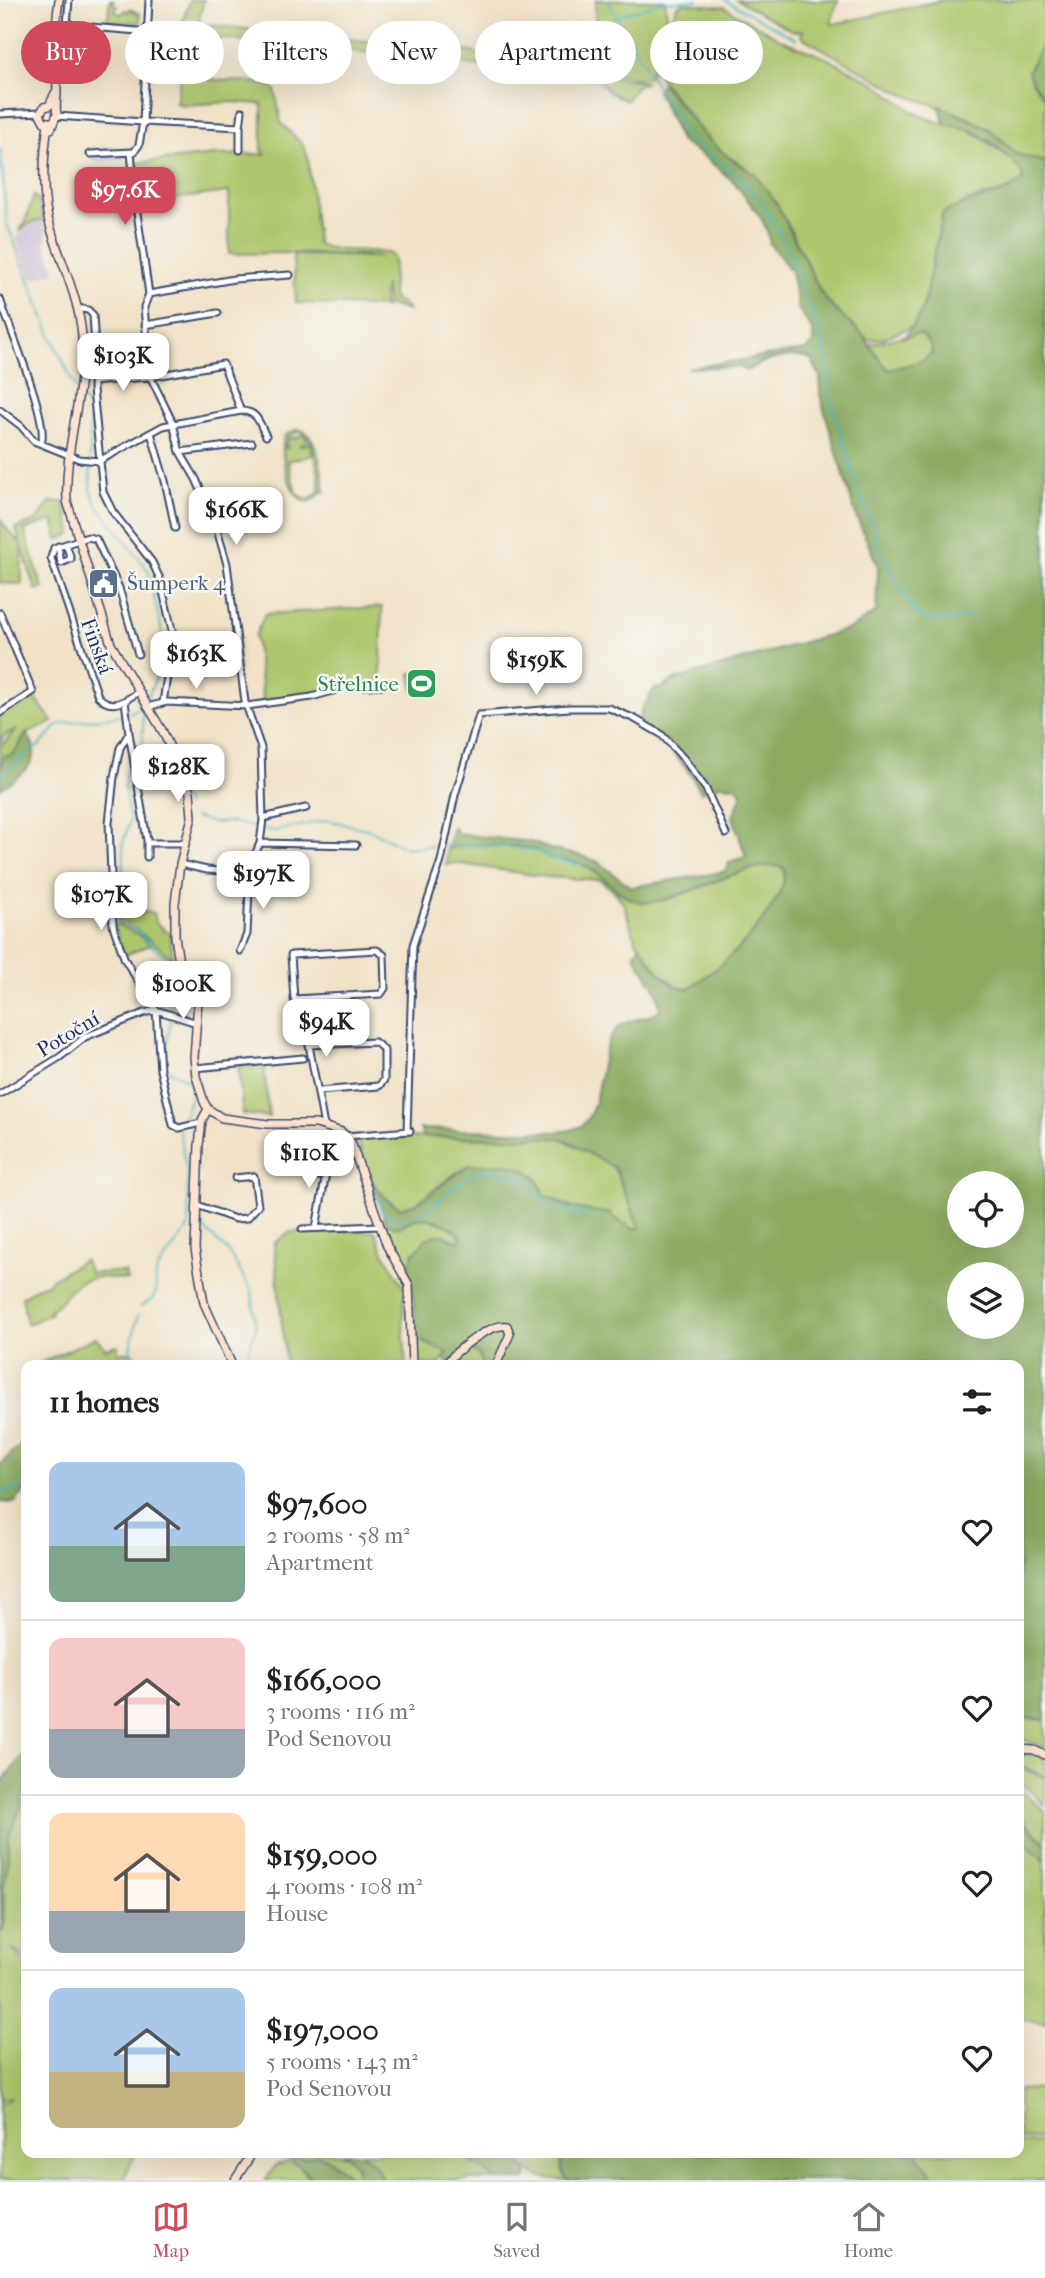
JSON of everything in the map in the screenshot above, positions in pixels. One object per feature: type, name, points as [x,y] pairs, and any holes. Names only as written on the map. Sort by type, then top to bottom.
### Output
[{"type":"street","points":[[55,21],[58,0]]},
{"type":"street","points":[[66,21],[69,0]]},
{"type":"street","points":[[147,21],[149,0]]},
{"type":"street","points":[[57,84],[49,115],[44,189],[48,219],[77,308],[82,335],[79,392],[66,478],[68,501],[111,644],[174,754],[190,792],[192,817],[180,864],[175,904],[175,948],[181,969],[197,996],[195,1068],[201,1094],[208,1109],[218,1116],[324,1126],[346,1136],[355,1151],[387,1247],[409,1285],[412,1360]]},
{"type":"street","points":[[90,154],[131,152],[139,145],[144,84]]},
{"type":"street","points":[[240,150],[242,111]]},
{"type":"street","points":[[0,114],[240,127]]},
{"type":"street","points":[[131,152],[149,294],[144,304],[150,376],[173,424],[180,452],[206,502],[227,564],[244,692],[261,748],[263,818],[260,843],[250,867],[247,934],[240,951]]},
{"type":"street","points":[[149,294],[234,279],[290,275]]},
{"type":"street","points":[[0,299],[43,426],[44,437],[41,444]]},
{"type":"street","points":[[77,308],[88,310],[93,315],[94,459],[103,492],[107,502],[152,562],[160,579],[175,643]]},
{"type":"street","points":[[145,325],[218,313]]},
{"type":"street","points":[[93,382],[223,365],[241,411]]},
{"type":"street","points":[[0,410],[21,426],[30,438],[41,444],[69,455],[94,459],[173,424],[241,411],[254,414],[266,436]]},
{"type":"street","points":[[151,433],[175,528]]},
{"type":"street","points":[[180,452],[252,443]]},
{"type":"street","points":[[206,502],[248,498]]},
{"type":"street","points":[[66,544],[71,559],[61,563],[58,546],[93,537],[100,544],[120,588],[138,654]]},
{"type":"street","name":"Finská","points":[[58,546],[51,552],[51,558],[98,696],[104,702],[118,704],[139,694]]},
{"type":"street","points":[[0,612],[33,692],[0,713]]},
{"type":"street","points":[[163,703],[167,676]]},
{"type":"street","points":[[146,706],[163,703],[247,706],[312,697],[346,687],[383,685]]},
{"type":"street","points":[[125,701],[147,857]]},
{"type":"street","points":[[346,1136],[409,1131],[413,945],[437,873],[455,795],[479,715],[569,708],[609,708],[635,719],[661,734],[684,759],[706,789],[726,834]]},
{"type":"street","points":[[129,733],[120,748],[109,823],[113,926],[125,960],[156,1010],[160,1070],[173,1123],[180,1128],[201,1123]]},
{"type":"street","points":[[263,818],[306,808]]},
{"type":"street","points":[[147,843],[185,842]]},
{"type":"street","points":[[260,843],[356,845]]},
{"type":"street","points":[[180,864],[222,871]]},
{"type":"street","points":[[294,999],[381,995],[385,988],[385,959],[382,952],[377,950],[291,955],[294,999],[309,1045],[324,1126]]},
{"type":"street","points":[[197,996],[225,990]]},
{"type":"street","points":[[156,1010],[197,1023]]},
{"type":"street","name":"Potoční","points":[[0,1094],[60,1057],[85,1037],[156,1010]]},
{"type":"street","points":[[309,1045],[375,1042],[384,1050],[384,1080],[379,1086],[319,1091]]},
{"type":"street","points":[[195,1068],[303,1058]]},
{"type":"street","points":[[208,1109],[201,1123],[195,1249],[201,1291],[230,1360]]},
{"type":"street","points":[[316,1228],[329,1157]]},
{"type":"street","points":[[304,1176],[325,1176]]},
{"type":"street","points":[[197,1205],[217,1210],[235,1219],[247,1218],[258,1206],[254,1177],[235,1178]]},
{"type":"street","points":[[302,1229],[380,1227]]},
{"type":"street","points":[[450,1360],[459,1350],[503,1324],[507,1326],[510,1334],[498,1360]]},
{"type":"street","points":[[1024,1749],[1045,1755]]},
{"type":"street","points":[[235,2180],[249,2158]]},
{"type":"shaded area","points":[[92,147],[126,147],[127,161],[92,162]]},
{"type":"shaded area","points":[[43,220],[47,233],[45,243],[55,271],[37,278],[31,277],[16,239],[28,225]]},
{"type":"green space","points":[[110,0],[117,6],[115,11],[121,15],[130,9],[140,14],[140,21],[107,21]]},
{"type":"green space","points":[[190,0],[204,0],[199,21],[183,20]]},
{"type":"green space","points":[[596,0],[665,0],[665,21],[650,21],[650,76],[636,78],[636,21],[595,21]]},
{"type":"green space","points":[[737,0],[838,0],[831,23],[834,24],[943,0],[1045,0],[1045,40],[1028,71],[1032,82],[1045,99],[1045,162],[1018,155],[991,130],[967,117],[903,94],[805,39],[801,36],[803,31],[793,31]]},
{"type":"green space","points":[[683,3],[724,7],[749,21],[672,21],[677,6]]},
{"type":"green space","points":[[224,27],[238,28],[238,40],[224,39]]},
{"type":"green space","points":[[763,29],[875,83],[916,114],[968,129],[1014,161],[1023,173],[1023,179],[1016,187],[968,201],[942,215],[923,307],[914,326],[884,338],[869,340],[834,309],[821,293],[787,222],[743,165],[728,157],[704,135],[665,84],[763,84]]},
{"type":"green space","points":[[352,40],[366,41],[366,53],[352,51]]},
{"type":"green space","points":[[1045,40],[1045,99],[1032,82],[1028,71]]},
{"type":"green space","points":[[461,51],[475,53],[475,65],[461,63]]},
{"type":"green space","points":[[238,82],[238,84],[264,84],[275,89],[281,123],[303,145],[308,158],[317,243],[330,248],[391,254],[394,259],[392,295],[395,301],[402,303],[409,311],[388,305],[385,285],[383,302],[386,307],[296,303],[293,255],[380,257],[288,253],[229,254],[229,192],[141,203],[135,163],[215,155],[265,154],[262,150],[262,104],[176,103],[179,84]]},
{"type":"green space","points":[[645,82],[636,86],[626,101],[609,92],[602,84]]},
{"type":"green space","points":[[661,84],[704,135],[728,157],[755,175],[777,204],[821,293],[834,309],[860,332],[888,370],[919,362],[932,354],[931,346],[922,335],[915,334],[904,338],[923,307],[943,213],[1006,191],[1023,179],[1016,165],[990,142],[966,129],[944,124],[940,106],[991,130],[1016,154],[1045,162],[1045,1719],[1024,1719],[1024,1360],[481,1360],[472,1350],[455,1360],[445,1360],[448,1353],[416,1339],[412,1285],[407,1272],[413,1254],[426,1239],[443,1235],[458,1242],[461,1237],[452,1228],[426,1218],[410,1221],[398,1228],[386,1223],[371,1180],[385,1199],[400,1208],[417,1203],[469,1165],[508,1164],[535,1176],[545,1195],[562,1204],[572,1208],[610,1212],[613,1217],[633,1229],[640,1228],[615,1168],[575,1144],[560,1138],[423,1137],[420,1129],[556,1132],[573,1130],[582,1125],[594,1104],[603,1060],[613,1034],[625,1022],[651,1015],[660,1009],[657,991],[634,955],[640,945],[666,980],[680,988],[688,989],[727,960],[757,927],[781,889],[784,868],[756,868],[664,899],[640,902],[624,895],[587,867],[548,857],[532,849],[489,845],[447,849],[453,827],[459,834],[531,842],[583,856],[598,862],[631,887],[723,872],[728,868],[729,862],[746,857],[733,817],[742,794],[736,786],[719,785],[701,792],[674,754],[637,724],[643,707],[654,689],[674,680],[852,628],[876,612],[878,566],[856,516],[820,395],[820,376],[811,359],[796,356],[778,358],[747,371],[739,367],[688,368],[806,350],[813,341],[813,331],[798,308],[791,271],[770,244],[761,218],[734,182],[706,158],[681,142],[657,91]]},
{"type":"green space","points":[[34,195],[39,201],[44,219],[28,224],[19,232],[25,222]]},
{"type":"green space","points":[[918,333],[927,339],[933,350],[925,359],[914,364],[888,370],[870,347],[870,344]]},
{"type":"green space","points":[[298,429],[311,438],[315,446],[325,492],[322,491],[313,500],[304,501],[296,495],[290,484],[283,457],[285,435]],"holes":[[[297,432],[304,434],[307,436],[310,440],[316,463],[319,486],[319,491],[314,496],[305,498],[296,493],[288,461],[313,455],[310,443],[298,446],[307,443],[305,435],[286,440]]]},
{"type":"green space","points":[[50,502],[64,502],[72,532],[71,535],[58,540],[53,520],[24,530],[43,589],[36,590],[21,545],[22,584],[0,583],[0,518],[21,544],[16,528],[36,521]]},
{"type":"green space","points":[[382,607],[381,684],[343,685],[319,692],[263,701],[255,636],[265,614]]},
{"type":"green space","name":"Střelnice","points":[[411,673],[430,675],[433,694],[414,692]]},
{"type":"green space","points":[[32,697],[53,722],[26,734],[17,749],[3,763],[0,771],[0,747],[17,729],[4,736],[0,743],[0,715]]},
{"type":"green space","points":[[26,734],[32,743],[33,759],[23,772],[0,789],[0,771],[4,755],[10,756]]},
{"type":"green space","points":[[459,845],[528,848],[549,857],[576,862],[591,869],[628,897],[646,902],[678,896],[753,868],[783,868],[784,877],[775,901],[748,938],[722,964],[688,989],[679,988],[660,973],[636,941],[624,905],[616,893],[600,880],[547,877],[455,863],[446,865],[447,849]]},
{"type":"green space","points":[[121,911],[154,913],[156,923],[163,931],[170,932],[173,959],[140,932],[120,922],[118,920]]},
{"type":"green space","points":[[114,925],[139,935],[150,945],[124,956]]},
{"type":"green space","points":[[264,1064],[269,1117],[243,1114],[238,1066]]},
{"type":"green space","points":[[357,1137],[560,1138],[612,1164],[640,1228],[633,1229],[606,1213],[572,1208],[545,1195],[535,1176],[457,1172],[417,1203],[400,1208],[382,1194],[371,1178]]},
{"type":"green space","points":[[427,1218],[450,1227],[462,1237],[458,1242],[443,1235],[413,1257],[407,1272],[393,1249],[385,1225],[386,1223],[398,1228],[414,1219]]},
{"type":"green space","points":[[375,1231],[385,1255],[405,1289],[403,1321],[406,1360],[286,1360],[274,1243],[291,1232]]},
{"type":"green space","points":[[84,1260],[90,1273],[125,1272],[127,1280],[103,1277],[81,1282],[49,1310],[51,1313],[27,1325],[22,1297]]},
{"type":"green space","points":[[96,1337],[106,1349],[116,1345],[118,1353],[132,1353],[137,1360],[47,1360]]},
{"type":"green space","points":[[416,1339],[448,1353],[443,1360],[418,1360]]},
{"type":"green space","points":[[471,1350],[478,1354],[481,1360],[455,1360]]},
{"type":"green space","points":[[21,1445],[21,1495],[14,1503],[0,1502],[0,1464]]},
{"type":"green space","points":[[1024,1719],[1045,1719],[1045,1748],[1024,1740]]},
{"type":"green space","points":[[1024,1752],[1035,1753],[1045,1758],[1045,1776],[1024,1767]]},
{"type":"green space","points":[[21,1758],[21,1808],[9,1834],[3,1888],[4,1927],[1,1931],[0,1784]]},
{"type":"green space","points":[[1024,1769],[1045,1778],[1045,1805],[1024,1785]]},
{"type":"green space","points":[[1024,1793],[1045,1811],[1045,1843],[1024,1821]]},
{"type":"green space","points":[[21,1808],[21,1955],[10,1947],[21,1959],[21,2158],[134,2158],[123,2180],[0,2180],[0,2105],[11,2097],[3,2098],[0,2102],[0,1930],[4,1927],[3,1888],[9,1834]]},
{"type":"green space","points":[[1024,1822],[1045,1843],[1045,1860],[1034,1851],[1025,1841]]},
{"type":"green space","points":[[1024,1839],[1045,1860],[1045,2022],[1024,2019]]},
{"type":"green space","points":[[1045,2088],[1045,2138],[1024,2139],[1024,2090]]},
{"type":"green space","points":[[1045,2142],[1045,2180],[955,2180],[952,2175],[945,2180],[936,2180],[920,2158],[1024,2158],[1024,2143]]},
{"type":"green space","points":[[290,2158],[293,2158],[292,2163],[297,2164],[308,2176],[326,2180],[265,2180],[276,2165],[288,2162]]},
{"type":"green space","points":[[293,2158],[327,2159],[356,2180],[312,2178],[297,2164],[292,2163]]},
{"type":"green space","points":[[327,2158],[352,2160],[357,2168],[356,2180],[347,2174]]},
{"type":"green space","points":[[350,2158],[367,2158],[375,2165],[382,2180],[356,2180],[357,2167]]},
{"type":"green space","points":[[367,2158],[465,2158],[497,2180],[382,2180],[375,2165]]},
{"type":"green space","points":[[465,2158],[515,2158],[528,2174],[526,2180],[497,2180]]},
{"type":"green space","points":[[515,2158],[561,2158],[567,2180],[550,2179],[535,2174]]},
{"type":"green space","points":[[561,2158],[920,2158],[936,2180],[567,2180]]},
{"type":"waterway","points":[[607,0],[687,138],[733,172],[754,194],[764,206],[789,253],[822,336],[830,398],[859,493],[884,558],[914,611],[923,618],[939,621],[971,616]]},
{"type":"waterway","points":[[617,16],[661,2],[698,0]]},
{"type":"waterway","points":[[725,0],[796,39]]},
{"type":"waterway","points":[[0,148],[7,224],[52,338],[77,391]]},
{"type":"waterway","points":[[82,398],[90,410],[90,457]]},
{"type":"waterway","points":[[90,463],[91,490],[96,504],[148,570],[166,650],[147,698]]},
{"type":"waterway","points":[[129,713],[143,707]]},
{"type":"waterway","points":[[137,763],[143,743],[143,707]]},
{"type":"waterway","points":[[0,777],[24,755],[39,746],[59,724],[124,715]]},
{"type":"waterway","points":[[140,760],[140,770],[180,794],[187,806]]},
{"type":"waterway","points":[[133,767],[126,772],[124,787],[130,820],[123,843],[124,861],[119,891],[123,903],[117,920],[140,933],[157,951],[172,960],[173,971],[167,989],[171,1012]]},
{"type":"waterway","points":[[194,817],[213,823],[230,822],[274,831],[328,820],[370,830],[406,848],[444,845],[509,847],[531,850],[581,865]]},
{"type":"waterway","points":[[171,1017],[164,1066],[184,1078],[191,1087],[190,1100],[181,1126]]},
{"type":"waterway","points":[[140,1307],[155,1295],[157,1269],[189,1227],[187,1172],[179,1131]]},
{"type":"waterway","points":[[353,1138],[383,1213],[395,1219],[420,1215],[463,1180],[486,1171],[519,1176],[554,1208],[596,1217]]},
{"type":"waterway","points":[[200,1221],[208,1233],[228,1251],[252,1291],[256,1328],[247,1360]]},
{"type":"waterway","points":[[136,1360],[130,1349],[138,1315]]},
{"type":"waterway","points":[[0,1492],[21,1487]]},
{"type":"place","name":"Šumperk 4","points":[[104,583]]},
{"type":"place","name":"Střelnice","points":[[422,684]]}]
